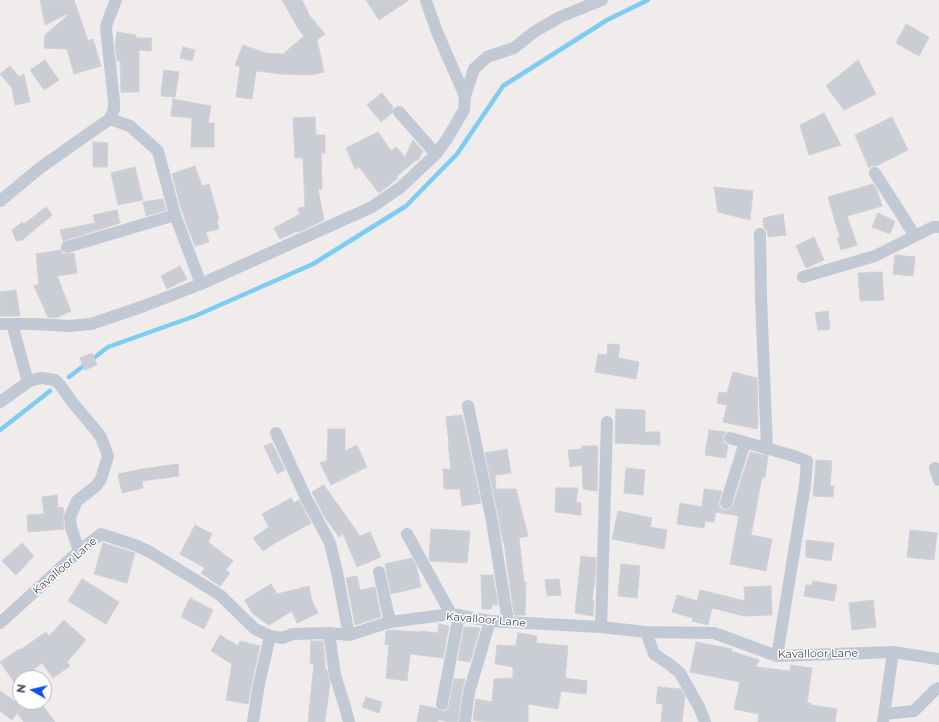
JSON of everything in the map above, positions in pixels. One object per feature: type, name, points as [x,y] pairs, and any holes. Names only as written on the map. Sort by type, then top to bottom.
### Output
[{"type":"street","points":[[0,201],[40,168],[110,119],[114,109],[114,101],[106,29],[116,0]]},
{"type":"street","points":[[28,382],[6,324],[68,326],[92,324],[201,284],[372,207],[401,187],[436,154],[447,139],[464,110],[464,96],[474,69],[487,57],[514,48],[534,32],[560,17],[602,0]]},
{"type":"street","points":[[426,1],[437,32],[464,96]]},
{"type":"street","points":[[398,112],[436,154]]},
{"type":"street","points":[[110,119],[130,126],[158,151],[175,215],[201,284]]},
{"type":"street","points":[[875,173],[915,236]]},
{"type":"street","points":[[67,247],[175,215]]},
{"type":"street","points":[[803,277],[875,256],[915,236],[939,227]]},
{"type":"street","points":[[760,234],[761,297],[768,449]]},
{"type":"street","points":[[0,402],[36,378],[55,380],[101,437],[108,456],[101,479],[96,486],[77,501],[70,517],[71,527],[79,551]]},
{"type":"street","points":[[468,406],[492,521],[508,622]]},
{"type":"street","points":[[601,627],[607,422]]},
{"type":"street","points":[[276,433],[307,500],[330,543],[349,635]]},
{"type":"street","points":[[730,438],[807,461],[805,485],[777,656]]},
{"type":"street","points":[[726,503],[745,442]]},
{"type":"street","points":[[935,468],[939,480]]},
{"type":"street","name":"Kavalloor Lane","points":[[0,622],[79,551],[101,534],[136,545],[167,562],[220,595],[255,629],[270,636],[282,638],[293,634],[329,633],[349,635],[390,622],[455,615],[490,621],[601,627],[646,632],[714,633],[777,656],[893,652],[939,659]]},
{"type":"street","points":[[407,534],[455,615],[442,704]]},
{"type":"street","points":[[379,572],[390,622]]},
{"type":"street","points":[[465,722],[470,692],[490,621]]},
{"type":"street","points":[[646,632],[654,654],[680,673],[699,707],[705,722]]},
{"type":"street","points":[[329,633],[335,675],[346,707],[349,722]]},
{"type":"street","points":[[253,722],[259,684],[270,636]]},
{"type":"street","points":[[893,652],[884,718],[914,711],[935,690],[939,688]]},
{"type":"building","points":[[40,0],[74,0],[88,41],[93,39],[101,66],[74,74],[67,49],[44,48],[45,35],[68,15],[67,14],[45,25]]},
{"type":"building","points":[[282,0],[302,0],[310,16],[325,34],[317,40],[324,72],[312,75],[256,71],[252,99],[236,97],[240,67],[235,65],[243,45],[266,53],[283,54],[304,36]]},
{"type":"building","points":[[366,0],[409,0],[379,20]]},
{"type":"building","points":[[906,24],[929,37],[919,56],[896,43]]},
{"type":"building","points":[[117,32],[136,35],[136,38],[152,38],[151,51],[139,50],[139,92],[121,92],[120,60],[117,61],[115,44]]},
{"type":"building","points":[[183,47],[195,50],[192,61],[180,58]]},
{"type":"building","points":[[45,60],[59,80],[44,90],[30,70]]},
{"type":"building","points":[[858,60],[876,94],[844,110],[826,86]]},
{"type":"building","points":[[10,66],[19,77],[24,74],[30,102],[15,105],[12,88],[0,74]]},
{"type":"building","points":[[164,70],[179,72],[175,97],[161,96]]},
{"type":"building","points":[[382,93],[393,107],[392,113],[381,122],[367,105]]},
{"type":"building","points":[[173,99],[211,106],[208,123],[214,123],[214,147],[191,147],[192,118],[171,116]]},
{"type":"building","points":[[824,113],[841,145],[809,155],[800,125]]},
{"type":"building","points":[[315,117],[316,135],[325,135],[325,153],[321,153],[322,189],[318,189],[324,220],[280,239],[274,228],[300,214],[298,208],[305,207],[303,158],[295,158],[293,118]]},
{"type":"building","points":[[892,117],[908,150],[869,168],[855,135]]},
{"type":"building","points":[[378,132],[391,151],[396,147],[405,157],[413,140],[423,151],[418,160],[416,160],[396,177],[398,178],[379,193],[359,167],[355,169],[346,148]]},
{"type":"building","points":[[93,142],[108,143],[107,167],[93,167]]},
{"type":"building","points":[[195,166],[202,186],[209,184],[219,219],[217,220],[219,229],[206,232],[209,242],[195,246],[182,212],[172,174]]},
{"type":"building","points":[[135,167],[143,200],[118,205],[111,173]]},
{"type":"building","points":[[873,184],[877,190],[882,206],[847,216],[857,245],[841,250],[837,238],[840,238],[828,197]]},
{"type":"building","points":[[714,187],[753,191],[750,220],[718,212]]},
{"type":"building","points":[[163,199],[166,210],[146,216],[143,202]]},
{"type":"building","points":[[46,207],[52,215],[21,241],[16,241],[12,230],[22,222],[24,224]]},
{"type":"building","points":[[117,210],[120,223],[63,241],[60,230],[95,223],[93,215]]},
{"type":"building","points":[[878,213],[895,221],[890,234],[872,227]]},
{"type":"building","points":[[783,214],[786,235],[768,237],[767,231],[764,228],[763,218]]},
{"type":"building","points":[[814,237],[824,260],[806,268],[796,246]]},
{"type":"building","points":[[61,250],[62,253],[66,254],[74,253],[77,273],[57,276],[71,311],[56,318],[48,317],[34,286],[39,284],[36,254]]},
{"type":"building","points":[[895,255],[915,257],[913,276],[893,274]]},
{"type":"building","points":[[180,266],[187,279],[167,289],[161,276]]},
{"type":"building","points":[[882,272],[884,300],[860,301],[858,273]]},
{"type":"building","points":[[16,290],[20,316],[0,316],[0,292]]},
{"type":"building","points":[[828,311],[830,329],[818,330],[815,313]]},
{"type":"building","points":[[608,344],[620,345],[618,358],[639,362],[636,379],[595,372],[598,354],[607,355]]},
{"type":"building","points":[[92,353],[97,365],[85,370],[80,358]]},
{"type":"building","points":[[733,372],[757,378],[757,429],[723,422],[727,405],[717,403],[719,392],[727,393]]},
{"type":"building","points":[[616,409],[645,410],[645,432],[660,432],[660,445],[615,443]]},
{"type":"building","points":[[462,415],[481,503],[462,506],[460,489],[444,489],[443,469],[451,469],[446,417]]},
{"type":"building","points":[[328,429],[345,429],[345,451],[357,445],[367,467],[331,485],[320,463],[327,460]]},
{"type":"building","points":[[709,430],[726,432],[723,439],[724,443],[728,445],[726,458],[705,455]]},
{"type":"building","points":[[272,443],[285,470],[277,474],[264,446]]},
{"type":"building","points":[[582,446],[598,446],[597,491],[583,489],[582,465],[570,467],[568,450],[582,449]]},
{"type":"building","points":[[507,449],[511,473],[495,475],[496,489],[516,489],[528,536],[519,538],[524,582],[526,582],[525,615],[514,615],[504,542],[485,453]]},
{"type":"building","points":[[750,452],[768,456],[765,477],[762,477],[751,535],[772,539],[766,571],[730,564],[739,516],[716,512],[714,522],[705,521],[704,528],[677,524],[680,503],[702,507],[704,489],[722,491],[719,501],[720,508],[728,510],[731,508]]},
{"type":"building","points":[[816,460],[832,461],[830,486],[834,486],[833,497],[813,496]]},
{"type":"building","points":[[178,464],[179,476],[142,481],[143,488],[122,493],[118,474]]},
{"type":"building","points":[[626,468],[645,470],[643,495],[624,493]]},
{"type":"building","points":[[324,485],[360,536],[370,532],[381,557],[357,567],[343,534],[339,537],[324,516],[312,492]]},
{"type":"building","points":[[556,488],[578,488],[576,502],[581,503],[581,515],[555,512]]},
{"type":"building","points":[[57,495],[58,508],[63,507],[64,529],[28,532],[27,515],[44,514],[42,497]]},
{"type":"building","points":[[291,498],[294,503],[299,500],[311,523],[263,551],[253,538],[269,527],[262,514]]},
{"type":"building","points":[[618,511],[652,518],[650,527],[667,530],[664,549],[612,539]]},
{"type":"building","points":[[195,525],[212,534],[208,542],[233,561],[226,570],[230,573],[220,586],[201,573],[205,568],[180,554]]},
{"type":"building","points":[[431,529],[470,531],[467,563],[430,561]]},
{"type":"building","points":[[910,530],[937,533],[934,560],[907,557]]},
{"type":"building","points":[[806,540],[834,543],[831,561],[806,557]]},
{"type":"building","points":[[22,543],[34,556],[16,575],[2,561]]},
{"type":"building","points":[[103,543],[135,553],[127,583],[94,574]]},
{"type":"building","points":[[581,556],[596,558],[592,600],[594,601],[593,616],[575,613]]},
{"type":"building","points":[[412,558],[416,565],[421,587],[391,594],[385,564]]},
{"type":"building","points":[[621,564],[640,566],[637,598],[618,596]]},
{"type":"building","points":[[481,575],[493,575],[498,605],[493,604],[491,609],[482,609]]},
{"type":"building","points":[[357,576],[360,590],[375,587],[381,617],[355,625],[346,578]]},
{"type":"building","points":[[82,579],[119,602],[106,624],[68,601]]},
{"type":"building","points":[[559,579],[561,595],[547,596],[545,580]]},
{"type":"building","points":[[813,581],[837,585],[834,601],[804,596],[806,585],[812,585]]},
{"type":"building","points":[[271,584],[277,594],[309,586],[312,601],[318,613],[297,623],[292,611],[269,625],[252,613],[245,600]]},
{"type":"building","points":[[771,586],[772,615],[744,616],[712,608],[708,625],[692,621],[693,618],[672,612],[677,595],[697,601],[700,590],[745,601],[744,587]]},
{"type":"building","points":[[190,598],[213,610],[204,629],[181,617]]},
{"type":"building","points":[[873,600],[876,627],[852,630],[849,603]]},
{"type":"building","points":[[64,620],[86,640],[67,662],[70,666],[53,678],[52,670],[47,670],[42,663],[33,670],[12,670],[12,679],[0,662],[46,632],[49,636]]},
{"type":"building","points":[[439,624],[449,626],[443,658],[410,654],[407,681],[386,678],[389,645],[385,644],[386,631],[421,631],[438,633]]},
{"type":"building","points":[[464,627],[480,628],[470,662],[458,660]]},
{"type":"building","points":[[518,633],[537,636],[536,643],[568,646],[565,678],[587,681],[586,694],[561,691],[558,709],[528,704],[528,722],[484,722],[473,720],[476,699],[492,702],[494,679],[513,678],[513,667],[495,664],[497,645],[516,646]]},
{"type":"building","points":[[220,635],[238,646],[240,641],[260,646],[248,704],[226,700],[232,664],[211,651]]},
{"type":"building","points":[[311,641],[323,641],[325,670],[327,670],[330,683],[325,722],[308,722],[314,664],[310,663]]},
{"type":"building","points":[[696,642],[732,649],[731,651],[759,660],[756,667],[790,671],[791,665],[812,668],[807,703],[837,709],[835,722],[758,722],[759,714],[734,709],[740,682],[690,672]]},
{"type":"building","points":[[454,679],[465,679],[458,722],[438,720],[437,722],[417,722],[420,705],[436,708],[441,711],[445,711],[447,709]]},
{"type":"building","points":[[658,687],[681,689],[685,697],[682,722],[661,722],[663,704],[656,703]]},
{"type":"building","points":[[0,691],[12,699],[12,710],[46,710],[55,722],[24,722],[17,713],[12,720],[0,711]]},
{"type":"building","points":[[366,697],[382,702],[379,713],[362,707]]},
{"type":"waterway","points":[[69,377],[108,347],[195,316],[313,264],[406,206],[457,154],[503,86],[607,20],[648,0]]},
{"type":"waterway","points":[[0,430],[50,391]]}]
